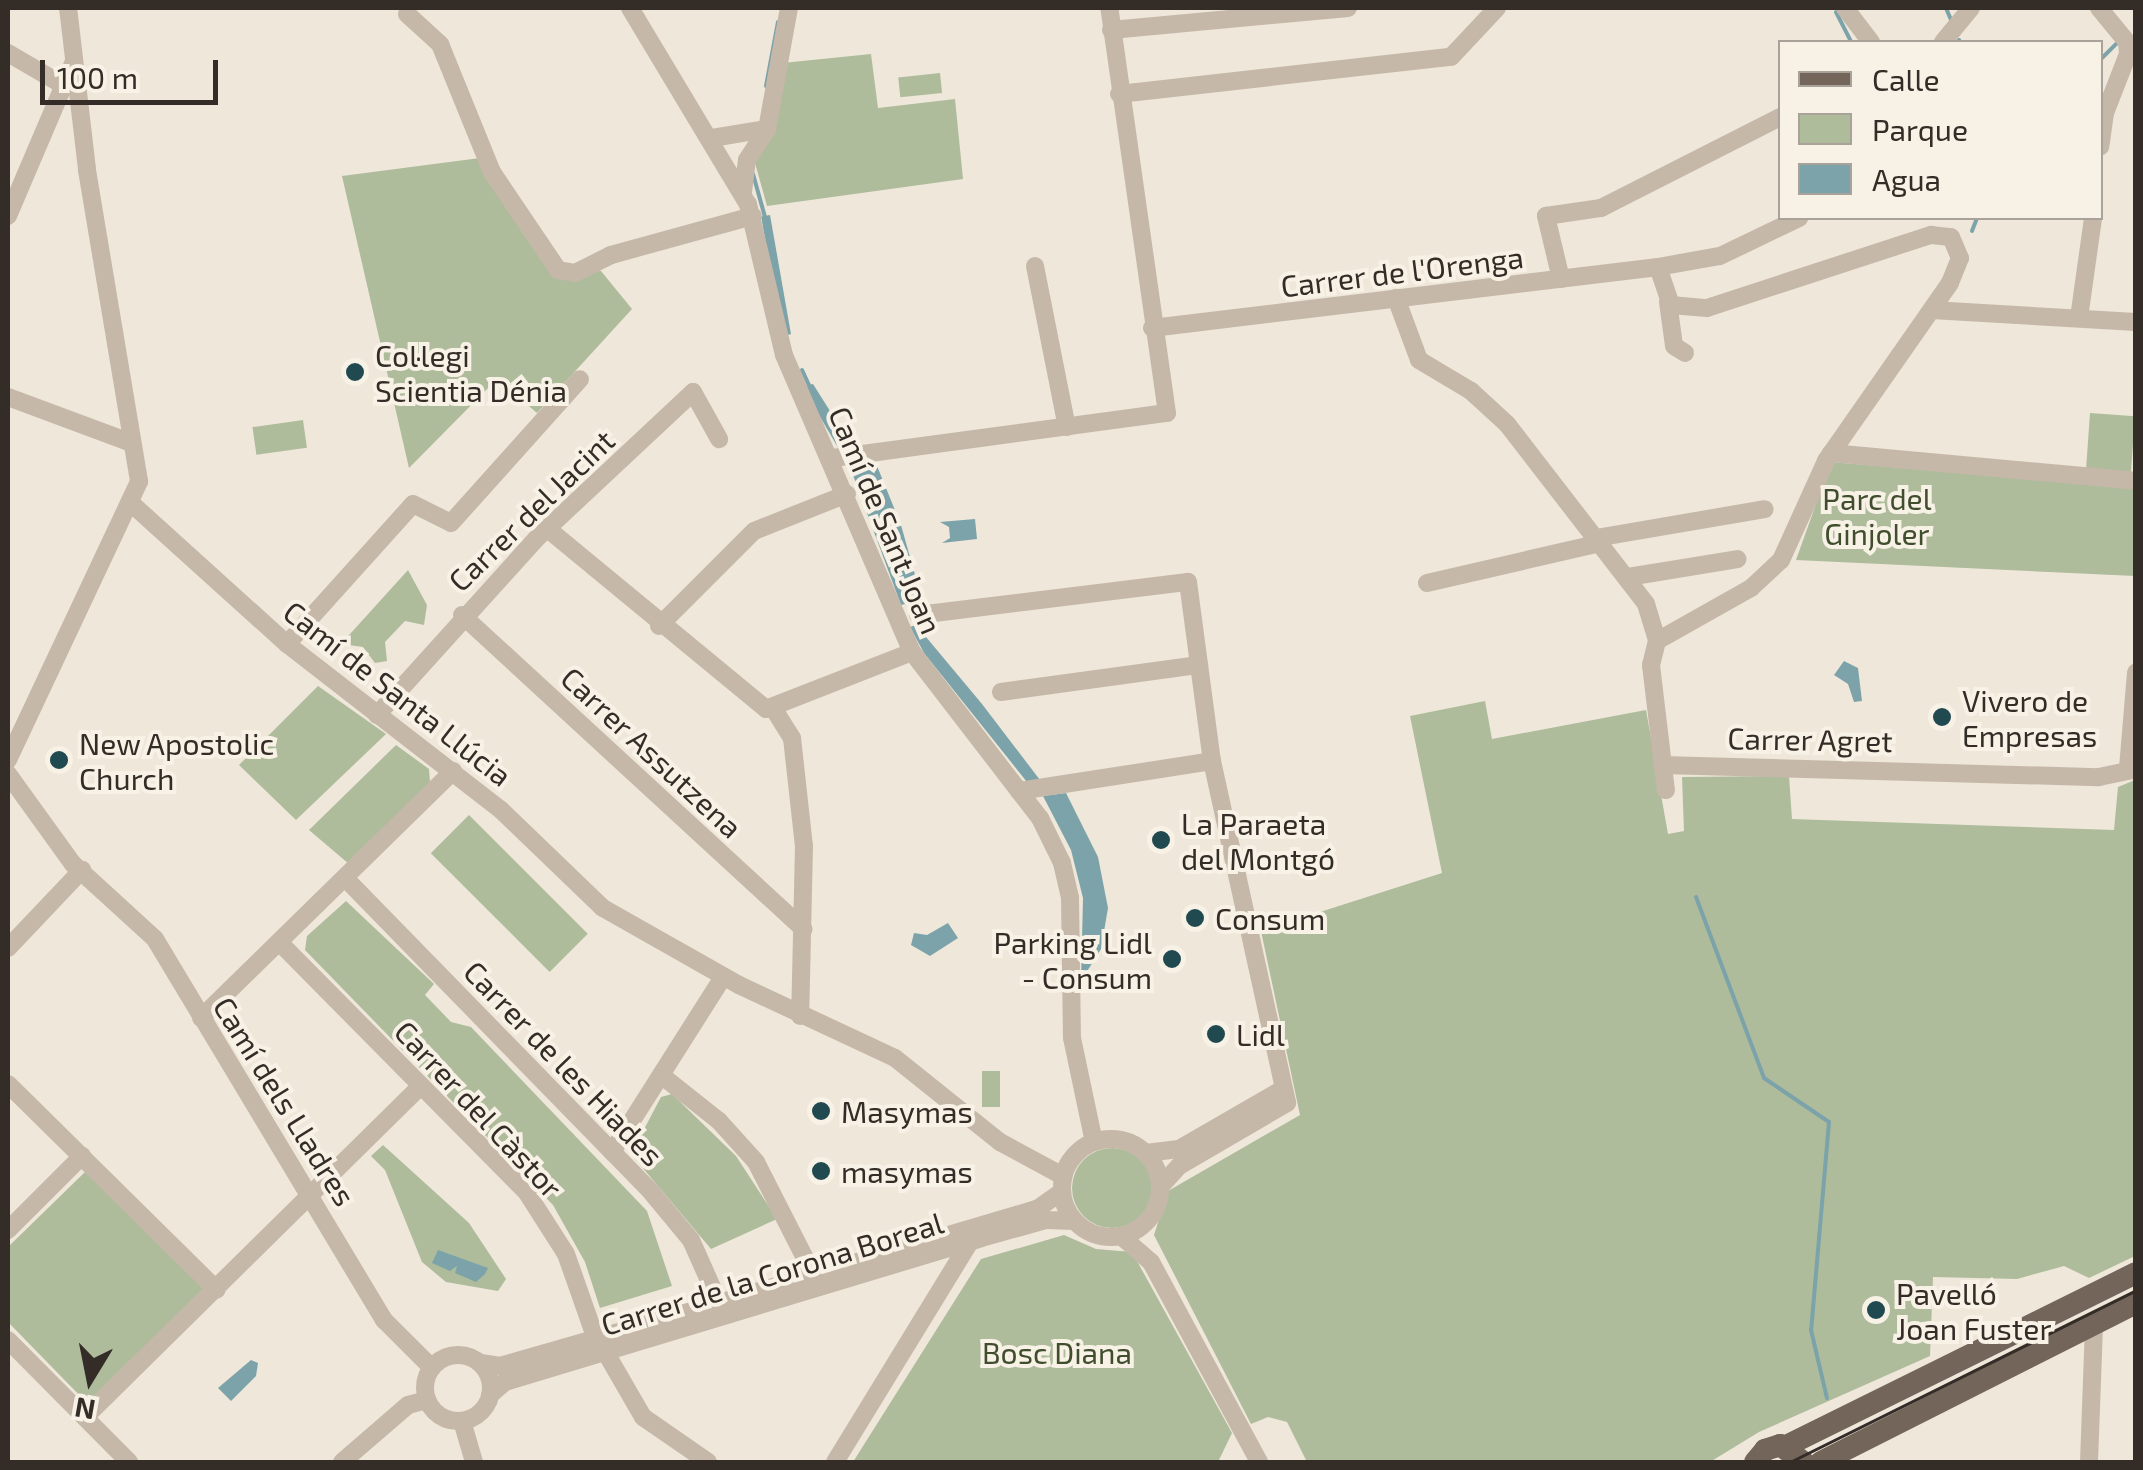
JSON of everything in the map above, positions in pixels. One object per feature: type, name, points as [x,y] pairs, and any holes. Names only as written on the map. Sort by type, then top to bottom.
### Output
[{"type":"main road","points":[[1755,1462],[1767,1448],[1794,1454],[2136,1272]]},
{"type":"main road","points":[[1822,1462],[2136,1303]]},
{"type":"street","points":[[8,760],[132,504],[139,482],[68,8]]},
{"type":"street","name":"Camí de Sant Joan","points":[[630,8],[743,192],[753,216],[779,342],[848,494],[907,611],[912,652],[1020,790],[1049,834],[1069,886],[1072,1038],[1094,1142]]},
{"type":"street","points":[[743,192],[747,160],[767,128],[789,8]]},
{"type":"street","points":[[832,458],[1167,414],[1108,8]]},
{"type":"street","points":[[1111,30],[1348,8]]},
{"type":"street","points":[[1119,94],[1451,57],[1497,8]]},
{"type":"street","points":[[1845,8],[1870,40]]},
{"type":"street","points":[[1944,40],[1971,8]]},
{"type":"street","points":[[2099,8],[2127,42]]},
{"type":"street","points":[[407,14],[421,20],[444,50],[492,172],[558,270],[575,272],[611,256],[753,216]]},
{"type":"street","points":[[2103,132],[2109,100],[2127,64],[2127,42],[2136,18]]},
{"type":"street","points":[[8,57],[62,88]]},
{"type":"street","points":[[8,216],[74,61]]},
{"type":"street","points":[[1561,279],[1546,216],[1601,208],[1778,118]]},
{"type":"street","points":[[712,138],[767,128]]},
{"type":"street","name":"Carrer de l'Orenga","points":[[1152,328],[1658,267],[1720,256],[1794,220]]},
{"type":"street","points":[[2079,318],[2093,220]]},
{"type":"street","points":[[1657,641],[1770,574],[1788,551],[1831,454],[1932,310],[1960,258],[1956,242],[1944,234],[1728,304],[1687,308],[1668,302]]},
{"type":"street","points":[[1035,266],[1067,427]]},
{"type":"street","points":[[1658,267],[1674,346],[1686,353]]},
{"type":"street","points":[[1396,298],[1417,358],[1500,415],[1646,604],[1657,641],[1651,662],[1666,790]]},
{"type":"street","points":[[1932,310],[2136,322]]},
{"type":"street","points":[[287,644],[413,504],[451,523],[580,379]]},
{"type":"street","name":"Carrer del Jacint","points":[[377,715],[462,615],[693,392],[719,439]]},
{"type":"street","points":[[8,397],[132,443]]},
{"type":"street","points":[[1831,454],[2136,481]]},
{"type":"street","points":[[659,626],[754,530],[848,494]]},
{"type":"street","name":"Camí de Santa Llúcia","points":[[132,504],[287,644],[518,825],[579,890],[723,977],[895,1058],[1000,1142],[1062,1184]]},
{"type":"street","points":[[1427,583],[1598,541],[1765,509]]},
{"type":"street","points":[[549,530],[755,703],[775,710],[789,729],[796,761],[804,930],[800,1016]]},
{"type":"street","points":[[1628,577],[1738,559]]},
{"type":"street","points":[[907,611],[1192,570]]},
{"type":"street","points":[[907,611],[1183,579],[1212,761],[1281,1058],[1284,1109],[1179,1166],[1160,1188],[1148,1222],[1151,1262]]},
{"type":"street","name":"Carrer Assutzena","points":[[462,615],[804,930]]},
{"type":"street","points":[[775,710],[912,652]]},
{"type":"street","points":[[1001,692],[1199,666]]},
{"type":"street","points":[[2132,768],[2136,672]]},
{"type":"street","points":[[1020,790],[1212,761]]},
{"type":"street","name":"Carrer Agret","points":[[1662,765],[2099,777],[2132,768]]},
{"type":"street","points":[[201,1018],[453,771]]},
{"type":"street","name":"Camí dels Lladres","points":[[8,774],[82,870],[148,931],[314,1194],[384,1320],[412,1354],[432,1367]]},
{"type":"street","points":[[8,948],[82,870]]},
{"type":"street","name":"Carrer de les Hiades","points":[[346,879],[612,1152],[691,1240],[720,1303]]},
{"type":"street","name":"Carrer del Càstor","points":[[280,943],[540,1210],[566,1254],[601,1346],[643,1418],[708,1462]]},
{"type":"street","points":[[612,1152],[723,977]]},
{"type":"street","points":[[661,1075],[720,1121],[756,1162],[814,1274]]},
{"type":"street","points":[[8,1084],[217,1290]]},
{"type":"street","points":[[85,1417],[421,1086]]},
{"type":"street","points":[[1148,1222],[1121,1236],[1095,1235],[1074,1221],[1062,1184],[1073,1156],[1094,1142],[1116,1139],[1146,1153],[1179,1149],[1281,1090]]},
{"type":"street","points":[[1146,1153],[1160,1188]]},
{"type":"street","points":[[8,1230],[82,1156]]},
{"type":"street","name":"Carrer de la Corona Boreal","points":[[490,1394],[505,1382],[720,1303],[1037,1209],[1062,1184]]},
{"type":"street","name":"Carrer de la Corona Boreal","points":[[481,1364],[500,1366],[601,1346],[1046,1220],[1074,1221]]},
{"type":"street","points":[[1121,1236],[1151,1262],[1260,1462]]},
{"type":"street","points":[[834,1462],[970,1242]]},
{"type":"street","points":[[934,1253],[945,1260],[947,1283]]},
{"type":"street","points":[[2088,1462],[2094,1323]]},
{"type":"street","points":[[8,1340],[129,1462]]},
{"type":"street","points":[[461,1354],[481,1364],[490,1394],[483,1409],[462,1421],[444,1418],[427,1400],[432,1367],[461,1354]]},
{"type":"street","points":[[342,1462],[408,1405],[427,1400]]},
{"type":"street","points":[[462,1421],[474,1462]]},
{"type":"green space","points":[[871,54],[878,108],[955,99],[963,179],[767,206],[755,163],[783,63]]},
{"type":"green space","points":[[940,73],[942,93],[900,97],[898,77]]},
{"type":"green space","points":[[480,158],[548,265],[601,271],[632,309],[537,413],[497,379],[409,468],[342,176]]},
{"type":"green space","points":[[2090,413],[2135,416],[2131,475],[2086,472]]},
{"type":"green space","points":[[303,420],[307,448],[256,455],[252,427]]},
{"type":"green space","name":"Parc del Ginjoler","points":[[1831,462],[2135,487],[2135,576],[1796,560]]},
{"type":"green space","points":[[408,570],[427,605],[424,625],[405,621],[385,642],[387,661],[375,663],[363,647],[341,644]]},
{"type":"green space","points":[[318,686],[386,734],[296,820],[239,765]]},
{"type":"green space","points":[[1485,701],[1492,739],[1646,710],[1668,834],[1684,831],[1682,777],[1789,776],[1792,819],[2114,830],[2118,787],[2135,780],[2135,1256],[2089,1278],[2064,1266],[2017,1279],[1933,1277],[1930,1356],[1759,1432],[1710,1462],[1307,1462],[1287,1422],[1268,1417],[1251,1424],[1154,1235],[1168,1191],[1300,1115],[1261,931],[1442,873],[1410,716]]},
{"type":"green space","points":[[396,745],[429,769],[430,782],[349,864],[309,830]]},
{"type":"green space","points":[[469,815],[588,934],[550,972],[431,853]]},
{"type":"green space","points":[[346,901],[434,984],[425,995],[451,1022],[471,1027],[647,1211],[672,1286],[600,1308],[585,1262],[553,1205],[305,950],[307,936]]},
{"type":"green space","points":[[982,1071],[1000,1071],[1000,1107],[982,1107]]},
{"type":"green space","points":[[672,1094],[736,1156],[777,1219],[711,1249],[631,1154],[661,1097]]},
{"type":"green space","points":[[383,1145],[469,1223],[506,1279],[498,1291],[446,1282],[422,1262],[385,1170],[371,1156]]},
{"type":"green space","points":[[1104,1148],[1120,1148],[1141,1159],[1152,1188],[1141,1217],[1120,1228],[1104,1228],[1090,1222],[1078,1210],[1072,1196],[1072,1180],[1078,1166],[1090,1154]]},
{"type":"green space","points":[[86,1171],[204,1288],[87,1403],[8,1322],[8,1247]]},
{"type":"green space","name":"Bosc Diana","points":[[1064,1235],[1096,1249],[1132,1252],[1232,1433],[1218,1462],[853,1462],[981,1259]]},
{"type":"water","points":[[770,215],[791,334],[782,336],[761,217]]},
{"type":"water","points":[[813,384],[854,449],[840,451],[804,386]]},
{"type":"water","points":[[875,461],[901,525],[922,600],[901,605],[850,467]]},
{"type":"water","points":[[975,519],[977,539],[942,543],[950,538],[949,527],[940,522]]},
{"type":"water","points":[[916,625],[1040,780],[1027,782],[924,653],[910,627]]},
{"type":"water","points":[[1844,661],[1858,668],[1862,701],[1854,702],[1848,684],[1834,675]]},
{"type":"water","points":[[1066,793],[1098,857],[1108,908],[1101,949],[1081,981],[1083,898],[1071,850],[1043,796]]},
{"type":"water","points":[[948,923],[958,938],[930,956],[911,945],[914,933],[927,935]]},
{"type":"water","points":[[438,1250],[488,1268],[476,1282],[455,1273],[457,1266],[450,1271],[432,1263]]},
{"type":"water","points":[[251,1360],[258,1363],[256,1376],[231,1401],[218,1388]]},
{"type":"waterway","points":[[1946,8],[1951,20]]},
{"type":"waterway","points":[[1836,12],[1850,40]]},
{"type":"waterway","points":[[766,86],[778,22]]},
{"type":"waterway","points":[[2103,57],[2118,42]]},
{"type":"waterway","points":[[753,174],[765,217]]},
{"type":"waterway","points":[[1972,231],[1976,220]]},
{"type":"waterway","points":[[802,370],[811,389]]},
{"type":"waterway","points":[[1696,897],[1764,1078],[1829,1122],[1811,1330],[1827,1398]]},
{"type":"tram line","points":[[1790,1462],[2136,1290]]},
{"type":"place","name":"Col·legi Scientia Dénia","points":[[355,372]]},
{"type":"place","name":"Vivero de Empresas","points":[[1942,717]]},
{"type":"place","name":"New Apostolic Church","points":[[59,760]]},
{"type":"place","name":"La Paraeta del Montgó","points":[[1161,840]]},
{"type":"place","name":"Consum","points":[[1195,918]]},
{"type":"place","name":"Parking Lidl - Consum","points":[[1172,959]]},
{"type":"place","name":"Lidl","points":[[1216,1034]]},
{"type":"place","name":"Masymas","points":[[821,1111]]},
{"type":"place","name":"masymas","points":[[821,1171]]},
{"type":"place","name":"Pavelló Joan Fuster","points":[[1876,1310]]}]
